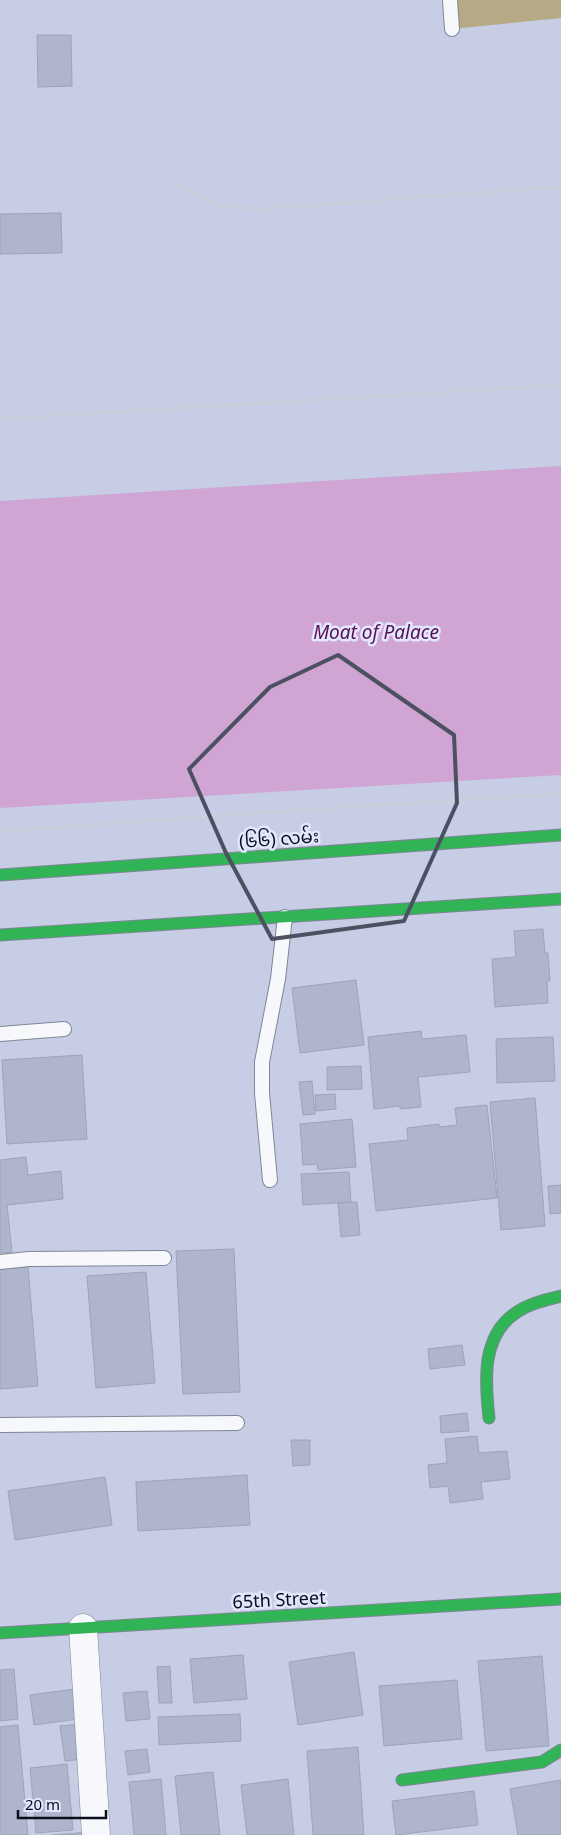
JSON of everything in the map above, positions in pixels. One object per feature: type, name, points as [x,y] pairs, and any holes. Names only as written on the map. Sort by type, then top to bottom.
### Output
[{"type":"main road","name":"(၆၆) လမ်း","points":[[0,875],[561,835]]},
{"type":"main road","points":[[0,935],[561,900]]},
{"type":"main road","points":[[490,1418],[486,1387],[489,1353],[490,1345],[500,1325],[523,1308],[561,1296]]},
{"type":"main road","name":"65th Street","points":[[0,1633],[561,1599]]},
{"type":"main road","points":[[402,1780],[542,1762],[561,1750]]},
{"type":"street","points":[[83,1628],[96,1835]]},
{"type":"lane","points":[[450,0],[452,29]]},
{"type":"lane","points":[[270,1180],[262,1093],[262,1062],[278,979],[285,917]]},
{"type":"lane","points":[[0,1034],[64,1029]]},
{"type":"lane","points":[[0,1262],[29,1259],[164,1258]]},
{"type":"lane","points":[[0,1424],[237,1423]]},
{"type":"path","points":[[169,182],[222,206],[259,209],[561,187]]},
{"type":"path","points":[[0,419],[561,384]]},
{"type":"path","points":[[0,831],[561,794]]},
{"type":"highlighted area","points":[[338,655],[454,735],[457,803],[404,921],[272,939],[226,853],[189,769],[270,687]]},
{"type":"shaded area","points":[[450,0],[561,0],[561,18],[452,29]]},
{"type":"water","name":"Moat of Palace","points":[[561,466],[561,775],[0,808],[0,501]]},
{"type":"building","points":[[37,35],[71,35],[72,86],[38,87]]},
{"type":"building","points":[[61,213],[62,253],[0,254],[0,214]]},
{"type":"building","points":[[543,929],[545,953],[548,953],[550,981],[547,981],[548,1003],[495,1007],[492,959],[516,957],[514,931]]},
{"type":"building","points":[[356,980],[364,1045],[300,1053],[292,988]]},
{"type":"building","points":[[421,1031],[422,1039],[466,1035],[470,1072],[418,1077],[421,1107],[400,1109],[400,1106],[374,1109],[368,1037]]},
{"type":"building","points":[[553,1037],[555,1081],[497,1083],[496,1039]]},
{"type":"building","points":[[82,1055],[87,1139],[7,1144],[2,1060]]},
{"type":"building","points":[[361,1066],[362,1089],[327,1090],[327,1067]]},
{"type":"building","points":[[312,1081],[315,1114],[303,1115],[299,1082]]},
{"type":"building","points":[[335,1094],[336,1109],[316,1111],[315,1095]]},
{"type":"building","points":[[535,1098],[545,1226],[501,1230],[490,1102]]},
{"type":"building","points":[[487,1105],[497,1198],[376,1211],[369,1144],[408,1140],[407,1128],[439,1124],[439,1127],[457,1125],[455,1108]]},
{"type":"building","points":[[352,1119],[356,1167],[318,1170],[317,1164],[303,1165],[300,1124]]},
{"type":"building","points":[[26,1157],[28,1175],[61,1171],[63,1199],[7,1205],[12,1252],[0,1253],[0,1160]]},
{"type":"building","points":[[349,1172],[351,1202],[303,1205],[301,1174]]},
{"type":"building","points":[[561,1185],[561,1213],[550,1214],[548,1186]]},
{"type":"building","points":[[357,1202],[360,1235],[341,1237],[338,1203]]},
{"type":"building","points":[[234,1249],[240,1392],[183,1394],[176,1251]]},
{"type":"building","points":[[28,1267],[38,1386],[0,1389],[0,1269]]},
{"type":"building","points":[[146,1272],[155,1383],[96,1388],[87,1276]]},
{"type":"building","points":[[462,1345],[465,1365],[430,1369],[428,1349]]},
{"type":"building","points":[[467,1413],[469,1431],[441,1433],[440,1416]]},
{"type":"building","points":[[477,1436],[479,1453],[507,1451],[510,1479],[481,1482],[483,1499],[450,1503],[448,1486],[430,1488],[428,1465],[447,1463],[445,1439]]},
{"type":"building","points":[[291,1440],[310,1440],[310,1465],[293,1466]]},
{"type":"building","points":[[247,1475],[250,1525],[138,1531],[136,1482]]},
{"type":"building","points":[[105,1477],[112,1525],[15,1540],[8,1491]]},
{"type":"building","points":[[354,1652],[363,1715],[298,1725],[289,1662]]},
{"type":"building","points":[[243,1655],[247,1699],[194,1703],[190,1659]]},
{"type":"building","points":[[542,1656],[549,1746],[486,1751],[478,1661]]},
{"type":"building","points":[[170,1666],[172,1703],[159,1703],[157,1667]]},
{"type":"building","points":[[14,1669],[18,1719],[0,1721],[0,1670]]},
{"type":"building","points":[[457,1680],[462,1739],[384,1746],[379,1686]]},
{"type":"building","points":[[75,1689],[78,1719],[34,1725],[30,1695]]},
{"type":"building","points":[[147,1691],[150,1719],[126,1721],[123,1693]]},
{"type":"building","points":[[240,1714],[241,1741],[159,1745],[158,1717]]},
{"type":"building","points":[[79,1724],[83,1759],[65,1761],[60,1726]]},
{"type":"building","points":[[18,1725],[28,1835],[0,1835],[0,1727]]},
{"type":"building","points":[[358,1747],[364,1835],[313,1835],[307,1751]]},
{"type":"building","points":[[147,1749],[150,1772],[128,1775],[125,1751]]},
{"type":"building","points":[[67,1764],[73,1830],[36,1833],[30,1768]]},
{"type":"building","points":[[213,1772],[220,1835],[181,1835],[175,1776]]},
{"type":"building","points":[[161,1779],[166,1835],[134,1835],[129,1782]]},
{"type":"building","points":[[288,1779],[294,1835],[247,1835],[241,1785]]},
{"type":"building","points":[[561,1780],[561,1835],[518,1835],[510,1789]]},
{"type":"building","points":[[474,1791],[478,1825],[396,1835],[392,1801]]},
{"type":"building","points":[[89,1832],[89,1835],[52,1835]]},
{"type":"traffic: fast","points":[[0,875],[561,835]]},
{"type":"traffic: fast","points":[[0,935],[561,899]]},
{"type":"traffic: fast","points":[[489,1418],[488,1360],[491,1346],[497,1333],[505,1322],[527,1306],[561,1296]]},
{"type":"traffic: fast","points":[[0,1633],[561,1599]]},
{"type":"traffic: fast","points":[[402,1780],[542,1762],[561,1750]]}]
